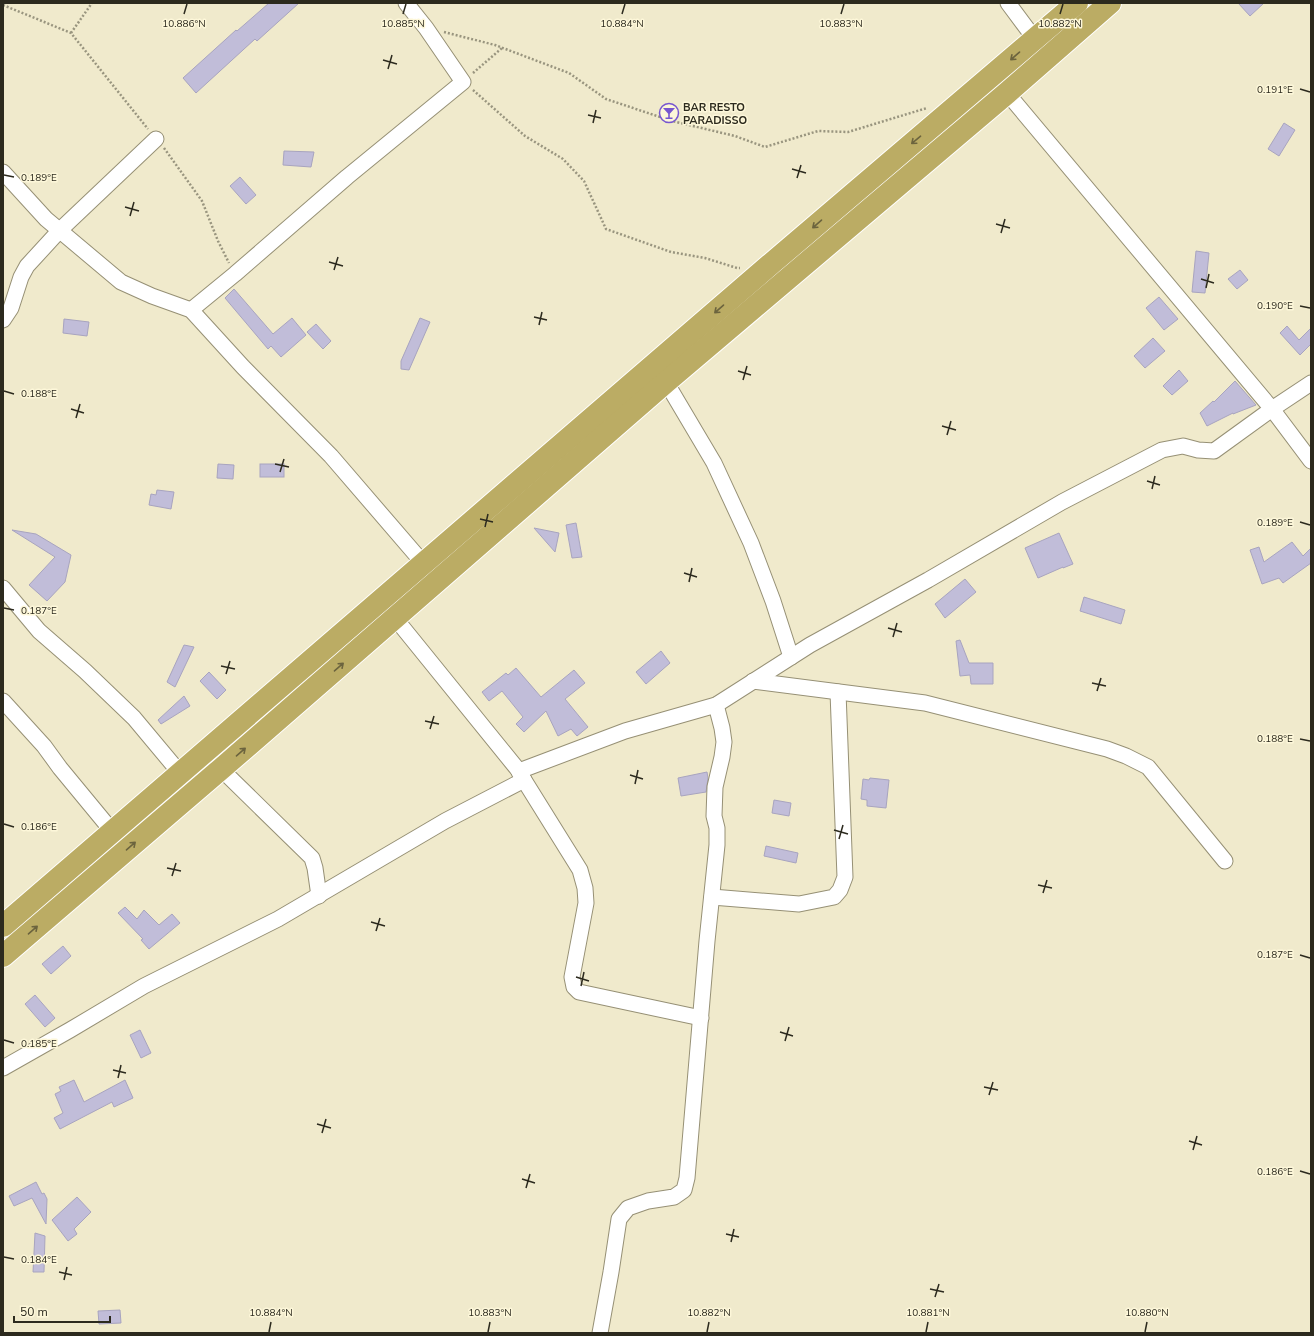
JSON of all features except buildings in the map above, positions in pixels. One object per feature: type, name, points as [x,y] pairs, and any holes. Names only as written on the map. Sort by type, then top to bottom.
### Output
[{"type":"highway","points":[[3,926],[778,258],[1077,3]]},
{"type":"highway","points":[[3,956],[221,769],[666,382],[1007,93],[1110,3]]},
{"type":"street","points":[[191,310],[347,177],[463,82],[426,28],[406,3]]},
{"type":"street","points":[[1008,3],[1048,57]]},
{"type":"street","points":[[1007,93],[1272,409],[1311,461]]},
{"type":"street","points":[[3,320],[11,308],[21,277],[27,266],[60,230],[156,138]]},
{"type":"street","points":[[3,172],[46,219],[121,282],[152,296],[191,310],[243,367],[331,456],[438,580]]},
{"type":"street","points":[[666,382],[714,462],[751,543],[791,657]]},
{"type":"street","points":[[3,1068],[144,986],[278,920],[521,775],[532,765],[625,731],[716,705],[810,645],[928,580],[1062,502],[1162,450],[1183,446],[1198,450],[1214,450],[1311,383]]},
{"type":"street","points":[[3,588],[39,631],[85,671],[134,718],[195,791]]},
{"type":"street","points":[[395,618],[521,775],[580,870],[586,888],[586,903],[572,977],[574,987],[579,992],[701,1018]]},
{"type":"street","points":[[753,681],[925,703],[1106,749],[1126,756],[1148,767],[1225,862]]},
{"type":"street","points":[[712,897],[799,904],[834,897],[840,890],[844,877],[838,692]]},
{"type":"street","points":[[3,700],[44,746],[60,768],[112,831]]},
{"type":"street","points":[[600,1333],[619,1219],[628,1208],[674,1197],[684,1190],[687,1178],[717,845],[717,828],[714,816],[715,787],[724,742],[716,705]]},
{"type":"street","points":[[221,769],[312,858],[319,896]]},
{"type":"path","points":[[71,33],[92,3]]},
{"type":"path","points":[[3,5],[71,33],[156,138],[202,201],[218,241],[234,274]]},
{"type":"path","points":[[426,28],[502,48],[568,73],[606,99],[672,121],[735,136],[765,147],[818,131],[848,132],[931,106]]},
{"type":"path","points":[[502,48],[463,82],[525,136],[563,159],[584,181],[606,229],[671,252],[705,258],[737,268],[744,267]]},
{"type":"place","name":"BAR RESTO PARADISSO","points":[[669,113]]}]
